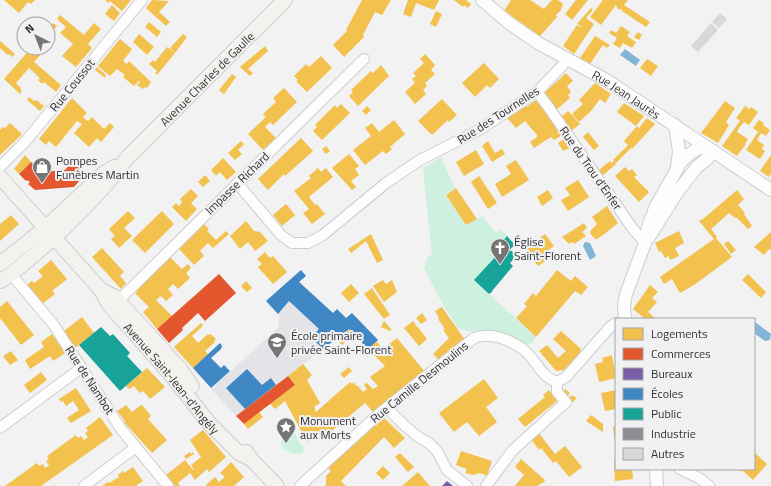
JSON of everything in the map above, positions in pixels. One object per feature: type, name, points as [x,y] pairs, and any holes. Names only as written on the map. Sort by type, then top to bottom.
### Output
[{"type":"main road","name":"Avenue Charles de Gaulle","points":[[50,233],[104,173],[128,157],[285,0]]},
{"type":"main road","name":"Avenue Saint-Jean-d'Angély","points":[[0,177],[101,290],[109,305],[115,304],[209,422],[230,445],[251,459],[277,486]]},
{"type":"main road","points":[[0,262],[50,233]]},
{"type":"main road","points":[[5,278],[50,233]]},
{"type":"street","name":"Rue Coussot","points":[[0,167],[25,142],[142,0]]},
{"type":"street","name":"Rue Jean Jaurès","points":[[482,0],[526,35],[608,81],[771,190]]},
{"type":"street","name":"Impasse Richard","points":[[115,304],[237,182],[364,59]]},
{"type":"street","name":"Rue des Tournelles","points":[[237,182],[281,235],[292,243],[308,243],[323,236],[386,183],[420,160],[479,130],[537,92],[567,59]]},
{"type":"street","name":"Rue du Trou d'Enfer","points":[[537,92],[633,229],[645,243]]},
{"type":"street","points":[[675,125],[680,151],[676,171]]},
{"type":"street","points":[[625,318],[624,305],[626,294],[645,243],[648,227],[656,206],[681,162],[688,155],[698,149],[710,149],[708,158],[693,171],[678,191],[645,243]]},
{"type":"street","name":"Rue de Nambot","points":[[5,278],[53,324],[121,429],[168,486]]},
{"type":"street","points":[[486,486],[513,450],[566,402],[557,392],[557,382],[566,378],[611,326],[615,324]]},
{"type":"street","name":"Rue Camille Desmoulins","points":[[300,486],[337,451],[387,408],[470,341],[481,336],[487,335],[499,337],[524,350],[545,375],[551,380],[557,382]]},
{"type":"street","points":[[0,428],[81,368]]},
{"type":"street","points":[[387,408],[405,426],[434,447],[447,470],[467,486]]},
{"type":"street","points":[[84,486],[136,447]]},
{"type":"street","points":[[656,470],[657,486]]},
{"type":"street","points":[[682,470],[699,478],[709,486]]},
{"type":"shaded area","name":"École primaire privée Saint-Florent","points":[[294,276],[349,329],[236,416],[211,389],[278,328],[280,316],[266,301]]},
{"type":"green space","points":[[441,157],[455,189],[445,194],[466,225],[482,216],[496,233],[501,229],[507,236],[496,249],[499,253],[475,281],[536,337],[532,343],[524,345],[505,334],[488,332],[477,334],[458,328],[442,303],[424,268],[427,257],[432,255],[423,168]]},
{"type":"green space","points":[[288,429],[294,431],[298,441],[304,448],[303,453],[296,454],[289,452],[281,445],[284,432]]},
{"type":"water","points":[[625,49],[640,60],[636,66],[620,55]]},
{"type":"water","points":[[585,242],[590,243],[596,256],[590,260],[583,246]]},
{"type":"water","points":[[755,322],[771,334],[770,340],[765,341],[755,334]]},
{"type":"building: Logements","points":[[4,0],[35,0],[31,4],[28,2],[19,13]]},
{"type":"building: Logements","points":[[105,0],[131,0],[122,11],[110,1],[108,3]]},
{"type":"building: Logements","points":[[152,0],[169,1],[159,12],[170,22],[166,26],[146,8]]},
{"type":"building: Logements","points":[[362,0],[391,0],[382,15],[375,12],[363,35],[364,37],[344,57],[333,45],[347,31],[346,30]]},
{"type":"building: Logements","points":[[408,0],[439,0],[434,10],[416,3],[411,17],[403,14]]},
{"type":"building: Logements","points":[[454,0],[466,0],[471,4],[468,8],[464,5],[463,7]]},
{"type":"building: Logements","points":[[511,0],[530,0],[544,9],[552,0],[558,0],[563,4],[561,10],[556,15],[557,17],[540,36],[504,11]]},
{"type":"building: Logements","points":[[576,0],[588,0],[572,20],[565,14]]},
{"type":"building: Logements","points":[[603,0],[628,0],[624,5],[650,22],[646,27],[622,11],[623,10],[618,9],[616,5],[601,25],[590,17]]},
{"type":"building: Logements","points":[[112,5],[120,13],[114,21],[105,14]]},
{"type":"building: Logements","points":[[591,8],[593,10],[586,18],[594,24],[574,54],[563,46],[577,25],[580,27],[581,26],[577,24]]},
{"type":"building: Logements","points":[[436,11],[442,14],[436,27],[430,24]]},
{"type":"building: Logements","points":[[60,15],[84,35],[94,23],[101,29],[88,44],[92,48],[76,67],[62,56],[73,44],[60,33],[66,27],[57,19]]},
{"type":"building: Logements","points":[[149,22],[161,32],[157,37],[145,27]]},
{"type":"building: Logements","points":[[621,26],[630,32],[627,36],[636,42],[632,48],[623,43],[620,48],[613,44],[617,38],[609,33],[611,30],[616,33]]},
{"type":"building: Logements","points":[[638,32],[642,35],[639,40],[634,37]]},
{"type":"building: Logements","points":[[139,34],[154,47],[147,55],[133,42]]},
{"type":"building: Logements","points":[[183,34],[187,37],[175,53],[170,48]]},
{"type":"building: Logements","points":[[595,36],[610,45],[607,48],[603,45],[590,64],[580,58]]},
{"type":"building: Logements","points":[[120,39],[132,49],[123,61],[127,64],[129,61],[151,82],[147,88],[145,87],[143,89],[137,85],[140,82],[139,81],[134,86],[123,77],[125,75],[117,69],[110,76],[98,66]]},
{"type":"building: Logements","points":[[0,41],[15,54],[12,57],[0,48]]},
{"type":"building: Logements","points":[[265,46],[268,51],[248,69],[253,73],[250,76],[240,67]]},
{"type":"building: Logements","points":[[167,47],[175,53],[157,75],[155,73],[157,71],[149,64],[153,60],[155,62]]},
{"type":"building: Logements","points":[[425,54],[435,65],[431,70],[435,74],[425,83],[427,86],[423,90],[426,94],[415,104],[405,92],[415,83],[412,79],[416,76],[413,73],[424,63],[420,59]]},
{"type":"building: Logements","points":[[24,56],[40,56],[34,62],[61,85],[56,92],[44,82],[42,84],[38,80],[40,78],[29,68],[16,83],[21,88],[20,89],[22,91],[20,94],[4,79]]},
{"type":"building: Logements","points":[[321,56],[332,68],[307,92],[296,81],[298,80],[294,76],[306,64],[309,67]]},
{"type":"building: Logements","points":[[647,59],[658,66],[651,76],[640,68]]},
{"type":"building: Logements","points":[[484,63],[499,79],[490,88],[487,85],[475,97],[462,83]]},
{"type":"building: Logements","points":[[381,65],[389,76],[358,106],[349,96],[353,92],[351,90],[371,71],[373,73]]},
{"type":"building: Logements","points":[[97,67],[106,75],[105,78],[95,70]]},
{"type":"building: Logements","points":[[566,73],[573,81],[567,86],[571,92],[568,95],[570,98],[556,110],[543,94]]},
{"type":"building: Logements","points":[[232,74],[236,77],[224,94],[219,90]]},
{"type":"building: Logements","points":[[595,83],[611,94],[605,103],[600,99],[591,111],[579,122],[572,114],[583,104],[579,100]]},
{"type":"building: Logements","points":[[284,88],[297,102],[273,125],[270,122],[265,127],[276,138],[263,150],[248,134],[266,117],[263,114],[276,102],[273,98]]},
{"type":"building: Logements","points":[[29,97],[44,106],[40,111],[27,100]]},
{"type":"building: Logements","points":[[72,98],[87,113],[83,117],[88,121],[92,117],[104,129],[110,123],[114,127],[101,142],[97,138],[89,147],[74,133],[82,124],[77,121],[56,147],[49,141],[46,145],[39,139]]},
{"type":"building: Logements","points":[[442,99],[457,115],[449,122],[448,120],[432,135],[418,121]]},
{"type":"building: Logements","points":[[537,99],[562,135],[554,140],[551,137],[534,148],[530,142],[537,137],[537,135],[525,121],[516,128],[507,118],[526,105],[527,107]]},
{"type":"building: Logements","points":[[725,101],[735,108],[726,122],[729,125],[718,143],[701,133]]},
{"type":"building: Logements","points":[[624,103],[644,116],[636,126],[617,112]]},
{"type":"building: Logements","points":[[341,104],[350,113],[322,140],[313,131],[317,127],[315,125],[335,105],[337,108]]},
{"type":"building: Logements","points":[[367,106],[371,110],[366,115],[362,111]]},
{"type":"building: Logements","points":[[745,106],[749,109],[751,107],[758,112],[749,125],[744,122],[737,132],[748,139],[737,156],[722,146],[740,121],[736,118]]},
{"type":"building: Logements","points":[[568,111],[580,124],[571,131],[561,117]]},
{"type":"building: Logements","points":[[647,118],[655,124],[632,149],[631,148],[616,163],[613,160],[628,145],[624,141],[637,126],[639,128]]},
{"type":"building: Logements","points":[[394,120],[405,134],[390,147],[392,149],[386,154],[383,151],[365,165],[353,150],[371,136],[365,128],[372,123],[379,132]]},
{"type":"building: Logements","points":[[759,120],[770,130],[766,136],[761,133],[757,140],[764,145],[762,149],[765,151],[760,159],[746,150],[758,132],[753,128]]},
{"type":"building: Logements","points":[[10,123],[22,134],[0,155],[0,130],[3,127],[5,128]]},
{"type":"building: Logements","points":[[588,132],[599,146],[594,150],[583,137]]},
{"type":"building: Logements","points":[[301,138],[313,151],[285,176],[284,174],[268,190],[258,179]]},
{"type":"building: Logements","points":[[564,139],[569,148],[563,151],[558,143]]},
{"type":"building: Logements","points":[[241,141],[244,144],[238,150],[242,154],[235,160],[228,153]]},
{"type":"building: Logements","points":[[488,141],[495,153],[502,149],[505,154],[492,162],[482,146]]},
{"type":"building: Logements","points":[[326,146],[330,151],[326,154],[322,149]]},
{"type":"building: Logements","points":[[476,150],[484,164],[464,176],[456,162]]},
{"type":"building: Logements","points":[[349,154],[359,166],[355,169],[359,175],[351,181],[356,187],[352,190],[332,168]]},
{"type":"building: Logements","points":[[25,155],[31,162],[19,174],[14,169]]},
{"type":"building: Logements","points":[[771,155],[771,173],[769,177],[760,171]]},
{"type":"building: Logements","points":[[223,158],[236,172],[227,180],[220,172],[216,176],[211,170]]},
{"type":"building: Logements","points":[[516,160],[529,180],[502,197],[495,184],[511,174],[506,166]]},
{"type":"building: Logements","points":[[610,161],[611,163],[614,161],[616,164],[602,176],[599,170]]},
{"type":"building: Logements","points":[[625,167],[629,171],[632,169],[637,175],[634,177],[649,192],[639,202],[615,176]]},
{"type":"building: Logements","points":[[318,168],[321,172],[326,168],[333,177],[309,197],[325,214],[312,224],[303,213],[309,209],[294,191],[311,178],[309,176]]},
{"type":"building: Logements","points":[[205,175],[210,181],[203,187],[198,182]]},
{"type":"building: Logements","points":[[479,176],[497,203],[488,209],[471,182]]},
{"type":"building: Logements","points":[[578,180],[589,197],[568,211],[561,200],[570,195],[565,188]]},
{"type":"building: Logements","points":[[456,188],[477,219],[466,225],[446,195]]},
{"type":"building: Logements","points":[[191,189],[198,196],[191,203],[197,209],[186,221],[172,207],[176,203],[179,206],[182,202],[180,199]]},
{"type":"building: Logements","points":[[548,190],[553,198],[542,206],[537,197]]},
{"type":"building: Logements","points":[[737,190],[744,199],[738,205],[745,213],[744,214],[752,226],[748,229],[736,217],[735,218],[729,213],[711,229],[717,237],[716,238],[732,257],[694,285],[680,293],[672,279],[664,284],[660,277],[714,239],[699,221]]},
{"type":"building: Logements","points":[[286,204],[295,215],[282,226],[273,215]]},
{"type":"building: Logements","points":[[607,206],[618,223],[603,235],[595,239],[590,233],[597,224],[592,217]]},
{"type":"building: Logements","points":[[128,211],[135,218],[124,228],[132,236],[119,248],[111,239],[115,236],[109,229]]},
{"type":"building: Logements","points":[[162,211],[174,224],[145,253],[132,240]]},
{"type":"building: Logements","points":[[11,215],[19,224],[0,241],[0,224]]},
{"type":"building: Logements","points":[[246,221],[254,231],[260,232],[268,241],[255,251],[248,242],[240,249],[230,236]]},
{"type":"building: Logements","points":[[584,223],[587,228],[582,232],[586,236],[574,244],[573,242],[569,244],[562,237]]},
{"type":"building: Logements","points":[[204,224],[209,229],[207,231],[216,240],[226,231],[229,234],[213,248],[208,243],[200,251],[204,256],[194,265],[179,249]]},
{"type":"building: Logements","points":[[679,231],[684,243],[675,248],[679,256],[670,260],[669,256],[665,258],[661,251],[659,252],[655,243]]},
{"type":"building: Logements","points":[[771,232],[771,250],[769,249],[764,255],[754,247]]},
{"type":"building: Logements","points":[[371,234],[383,260],[377,263],[366,241],[351,253],[348,249]]},
{"type":"building: Logements","points":[[545,234],[554,246],[543,254],[547,260],[538,266],[525,250]]},
{"type":"building: Logements","points":[[728,241],[736,250],[731,254],[724,244]]},
{"type":"building: Logements","points":[[102,248],[124,272],[120,276],[126,283],[121,289],[92,257]]},
{"type":"building: Logements","points":[[265,252],[270,258],[273,256],[287,272],[273,284],[258,267],[262,264],[257,259]]},
{"type":"building: Logements","points":[[170,257],[182,269],[188,264],[191,268],[186,273],[190,278],[178,289],[173,284],[168,289],[173,295],[166,301],[161,296],[156,300],[172,316],[157,329],[143,312],[149,307],[135,293],[138,290],[137,289]]},
{"type":"building: Logements","points":[[51,260],[67,279],[52,291],[55,294],[42,304],[27,285],[32,281],[34,283],[43,276],[38,271]]},
{"type":"building: Logements","points":[[557,270],[571,281],[575,276],[588,287],[581,295],[575,291],[536,337],[516,318],[527,306],[524,304],[533,293],[536,296]]},
{"type":"building: Logements","points":[[748,274],[766,292],[761,298],[742,280]]},
{"type":"building: Logements","points":[[383,280],[386,284],[392,280],[397,292],[384,302],[373,286]]},
{"type":"building: Logements","points":[[246,281],[252,288],[247,292],[241,286]]},
{"type":"building: Logements","points":[[351,284],[359,293],[349,302],[341,293]]},
{"type":"building: Logements","points":[[650,285],[658,292],[652,298],[657,302],[648,312],[655,318],[642,318],[643,317],[633,309]]},
{"type":"building: Logements","points":[[372,288],[390,315],[384,319],[364,294]]},
{"type":"building: Logements","points":[[7,301],[34,335],[21,345],[0,318],[0,307]]},
{"type":"building: Logements","points":[[442,307],[465,340],[440,361],[433,354],[449,338],[443,330],[445,329],[438,319],[439,318],[435,311]]},
{"type":"building: Logements","points":[[422,313],[427,320],[421,324],[416,318]]},
{"type":"building: Logements","points":[[82,317],[94,333],[75,348],[64,331]]},
{"type":"building: Logements","points":[[384,321],[392,330],[390,331],[381,327]]},
{"type":"building: Logements","points":[[413,321],[427,339],[419,346],[404,328]]},
{"type":"building: Logements","points":[[201,323],[203,325],[202,327],[192,336],[198,343],[208,334],[211,334],[216,339],[214,341],[215,342],[205,351],[208,354],[193,368],[174,347]]},
{"type":"building: Logements","points":[[349,329],[354,333],[342,345],[336,339]]},
{"type":"building: Logements","points":[[561,331],[581,349],[581,352],[564,370],[556,371],[539,351],[547,345],[558,358],[566,351],[553,339]]},
{"type":"building: Logements","points":[[52,334],[65,353],[53,361],[50,356],[30,369],[25,360],[44,347],[41,342]]},
{"type":"building: Logements","points":[[397,338],[425,372],[373,412],[365,403],[328,434],[326,431],[307,442],[285,401],[275,409],[270,404],[295,385],[288,376],[303,364],[312,375],[307,380],[320,403],[314,407],[316,412],[350,382],[352,384],[354,382],[363,392],[367,389],[364,385],[367,383],[373,389],[375,388],[378,386],[370,377],[385,366],[368,349],[376,341],[383,349]]},
{"type":"building: Logements","points":[[11,351],[18,360],[10,365],[3,356]]},
{"type":"building: Logements","points":[[612,355],[615,378],[599,382],[595,364],[603,362],[602,358]]},
{"type":"building: Logements","points":[[349,367],[352,371],[344,378],[340,374]]},
{"type":"building: Logements","points":[[147,368],[165,387],[150,399],[143,391],[140,393],[134,386],[129,389],[126,386]]},
{"type":"building: Logements","points":[[41,372],[47,380],[30,393],[24,385]]},
{"type":"building: Logements","points":[[484,379],[498,398],[486,407],[497,422],[479,436],[467,422],[454,432],[439,413]]},
{"type":"building: Logements","points":[[76,388],[91,411],[71,423],[67,418],[79,410],[73,401],[66,406],[63,401],[61,402],[59,399]]},
{"type":"building: Logements","points":[[565,389],[570,393],[567,397],[561,393]]},
{"type":"building: Logements","points":[[549,390],[557,401],[525,427],[518,419],[545,397],[543,395]]},
{"type":"building: Logements","points":[[615,390],[615,409],[605,411],[601,393]]},
{"type":"building: Logements","points":[[571,395],[577,398],[573,402],[569,399]]},
{"type":"building: Logements","points":[[126,405],[132,412],[141,405],[143,406],[151,416],[148,419],[167,440],[152,453],[124,422],[125,421],[117,411]]},
{"type":"building: Logements","points":[[259,412],[263,417],[248,429],[244,424]]},
{"type":"building: Logements","points":[[591,415],[603,424],[603,432],[586,421]]},
{"type":"building: Logements","points":[[100,417],[113,435],[41,486],[5,486],[37,463],[39,466],[43,464],[45,468],[47,467],[49,465],[46,461],[49,459],[47,456],[76,435],[78,438],[81,436],[84,440],[88,437],[85,433],[88,431],[86,428]]},
{"type":"building: Logements","points":[[384,418],[405,438],[394,448],[384,437],[341,481],[346,486],[325,486],[326,476],[331,471],[328,468],[354,442]]},
{"type":"building: Logements","points":[[615,426],[615,442],[613,427]]},
{"type":"building: Logements","points":[[203,430],[226,457],[209,472],[207,469],[195,480],[190,473],[178,483],[180,486],[175,486],[166,475],[185,460],[194,470],[191,465],[201,457],[190,440]]},
{"type":"building: Logements","points":[[538,432],[555,454],[565,446],[582,467],[569,477],[556,461],[553,463],[541,448],[539,450],[530,438]]},
{"type":"building: Logements","points":[[461,451],[492,461],[487,476],[480,473],[473,475],[465,473],[467,469],[456,465]]},
{"type":"building: Logements","points":[[190,452],[191,454],[193,452],[194,454],[186,459],[184,456]]},
{"type":"building: Logements","points":[[400,453],[414,467],[408,472],[395,457]]},
{"type":"building: Logements","points":[[755,453],[767,464],[753,480],[742,470],[755,470]]},
{"type":"building: Logements","points":[[521,459],[545,480],[544,482],[537,486],[515,486],[524,475],[515,467]]},
{"type":"building: Logements","points":[[231,462],[244,477],[234,486],[206,485],[215,477],[219,482],[225,477],[220,473]]},
{"type":"building: Logements","points":[[614,462],[615,470],[632,470],[633,479],[615,481]]},
{"type":"building: Logements","points":[[383,466],[390,473],[383,480],[376,473]]},
{"type":"building: Logements","points":[[133,467],[143,481],[136,486],[102,486],[119,477],[118,475],[123,471],[124,473]]},
{"type":"building: Logements","points":[[418,472],[430,486],[402,486],[408,481]]},
{"type":"building: Commerces","points":[[31,162],[41,172],[65,170],[72,162],[80,168],[76,173],[82,178],[74,187],[35,190],[28,184],[30,182],[27,180],[26,181],[19,174]]},
{"type":"building: Commerces","points":[[219,274],[236,293],[205,321],[198,313],[169,343],[157,329]]},
{"type":"building: Commerces","points":[[288,376],[295,385],[244,424],[236,416]]},
{"type":"building: Bureaux","points":[[447,481],[453,486],[442,486]]},
{"type":"building: Écoles","points":[[301,270],[306,276],[299,282],[333,313],[337,309],[346,318],[352,313],[378,340],[368,349],[349,329],[323,349],[311,337],[319,329],[289,301],[278,314],[266,301]]},
{"type":"building: Écoles","points":[[220,343],[222,346],[221,349],[211,358],[221,368],[224,365],[230,371],[211,388],[193,368]]},
{"type":"building: Écoles","points":[[247,369],[262,385],[271,378],[276,385],[245,409],[226,388]]},
{"type":"building: Public","name":"Église Saint-Florent","points":[[507,236],[515,245],[509,250],[517,254],[517,256],[510,263],[513,266],[489,294],[474,280],[499,253],[496,250]]},
{"type":"building: Public","points":[[101,327],[110,336],[113,334],[130,353],[127,356],[142,372],[120,391],[79,345]]},
{"type":"building: Industrie","points":[[80,168],[86,173],[82,178],[76,173]]},
{"type":"building: Autres","points":[[720,13],[727,19],[719,28],[712,22]]},
{"type":"building: Autres","points":[[711,23],[718,30],[698,52],[691,46]]},
{"type":"place","name":"Pompes Funèbres Martin","points":[[42,184]]},
{"type":"place","name":"Église Saint-Florent","points":[[500,265]]},
{"type":"place","name":"École primaire privée Saint-Florent","points":[[277,359]]},
{"type":"place","name":"Monument aux Morts","points":[[286,444]]}]
